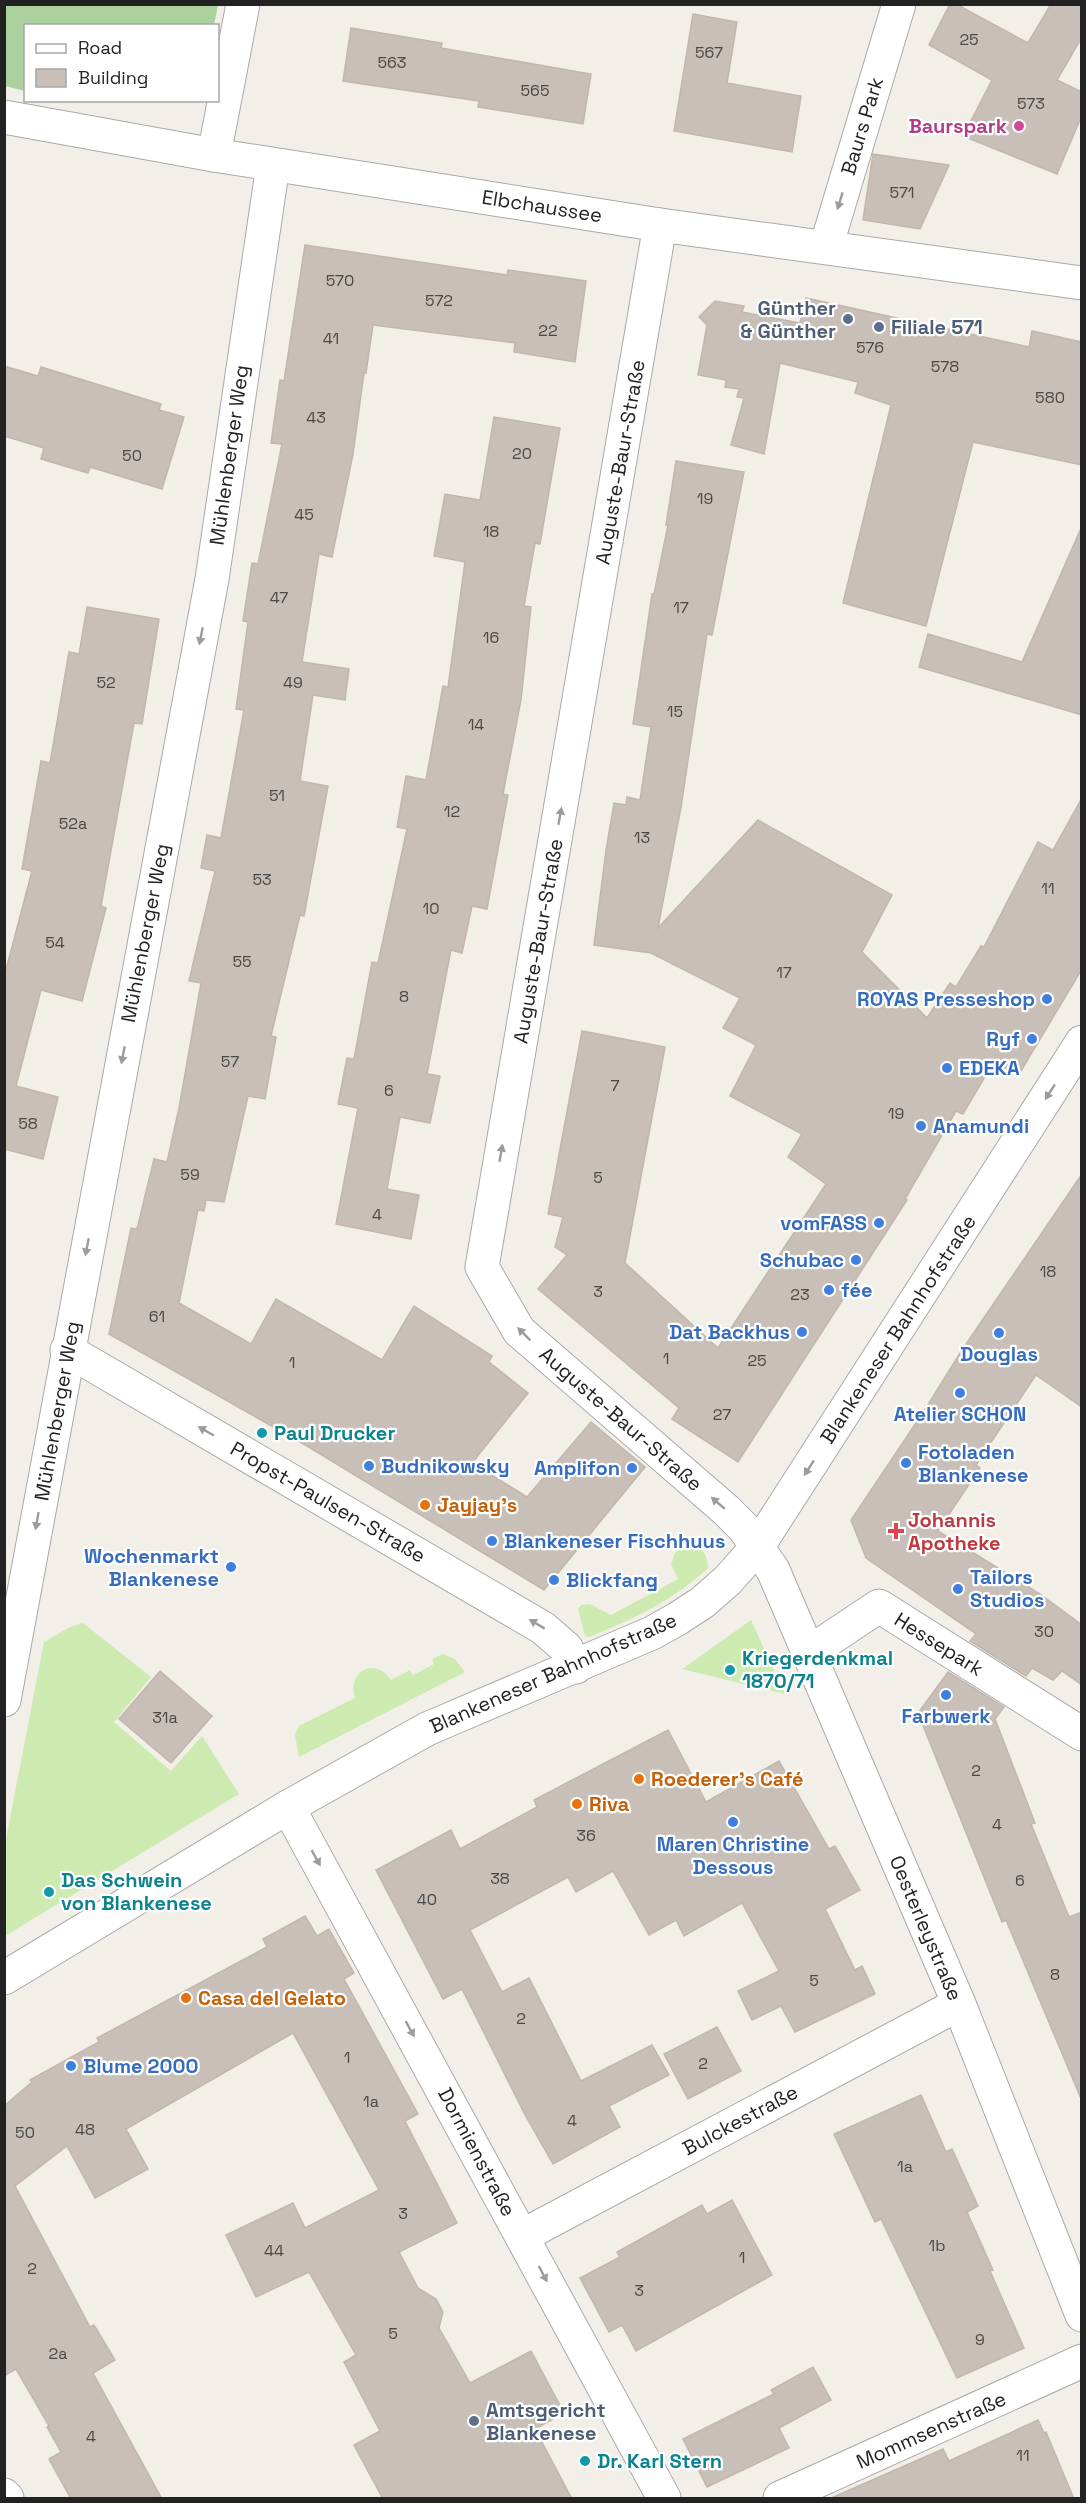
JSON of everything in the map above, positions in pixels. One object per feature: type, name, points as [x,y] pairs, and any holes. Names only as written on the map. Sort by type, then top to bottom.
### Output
[{"type":"street","points":[[214,155],[243,4]]},
{"type":"street","name":"Baurs Park","points":[[826,247],[899,4]]},
{"type":"street","name":"Elbchaussee","points":[[4,117],[273,165],[660,225],[1082,284]]},
{"type":"street","name":"Mühlenberger Weg","points":[[4,1700],[67,1350],[212,579],[273,165]]},
{"type":"street","name":"Auguste-Baur-Straße","points":[[660,225],[482,1267],[519,1331],[726,1510],[758,1546]]},
{"type":"street","name":"Blankeneser Bahnhofstraße","points":[[4,1978],[288,1807],[427,1729],[652,1633],[703,1602],[728,1580],[758,1546],[1082,1042]]},
{"type":"street","name":"Propst-Paulsen-Straße","points":[[67,1350],[543,1628],[566,1648],[576,1667]]},
{"type":"street","name":"Oesterleystraße","points":[[758,1546],[773,1570],[810,1652],[959,2004],[1082,2315]]},
{"type":"street","name":"Hessepark","points":[[810,1652],[879,1606],[1077,1722]]},
{"type":"street","name":"Dormienstraße","points":[[288,1807],[664,2499]]},
{"type":"street","name":"Bulckestraße","points":[[522,2236],[959,2004]]},
{"type":"street","name":"Mommsenstraße","points":[[780,2499],[1082,2361]]},
{"type":"street","points":[[4,2494],[7,2499]]},
{"type":"green space","points":[[5,4],[218,5],[214,24],[24,24],[24,91],[5,86]]},
{"type":"green space","points":[[696,1546],[705,1555],[708,1568],[695,1579],[667,1599],[637,1616],[589,1637],[585,1636],[578,1609],[581,1605],[590,1604],[611,1615],[678,1579],[671,1564],[675,1553],[682,1547]]},
{"type":"green space","points":[[751,1620],[785,1694],[682,1669]]},
{"type":"green space","points":[[83,1623],[151,1677],[114,1722],[171,1771],[202,1736],[239,1794],[5,1936],[5,1844],[44,1642],[70,1627]]},
{"type":"green space","points":[[443,1654],[455,1659],[465,1672],[299,1757],[295,1735],[299,1726],[355,1698],[355,1680],[364,1670],[378,1669],[391,1680],[410,1670],[413,1675],[434,1664],[432,1659]]},
{"type":"building","points":[[950,4],[956,4],[1028,43],[1051,4],[1082,4],[1082,37],[1057,80],[1082,92],[1082,115],[1057,174],[963,136],[992,80],[929,45]]},
{"type":"building","points":[[693,14],[737,22],[727,83],[801,96],[792,152],[674,131]]},
{"type":"building","points":[[351,28],[442,43],[441,48],[591,74],[583,124],[478,107],[479,101],[343,81]]},
{"type":"building","points":[[873,154],[949,165],[920,229],[863,220]]},
{"type":"building","points":[[305,245],[507,275],[508,270],[586,281],[575,362],[514,352],[515,343],[373,325],[353,454],[332,557],[319,554],[302,662],[349,669],[345,700],[313,695],[300,781],[328,786],[304,916],[300,915],[271,1036],[276,1037],[265,1099],[248,1096],[224,1202],[206,1200],[204,1211],[198,1210],[179,1303],[251,1344],[276,1299],[382,1360],[414,1306],[492,1356],[489,1362],[528,1393],[472,1463],[527,1497],[591,1422],[645,1467],[544,1590],[307,1446],[109,1334],[131,1228],[137,1229],[154,1159],[167,1162],[179,1108],[201,983],[189,981],[215,871],[201,868],[207,835],[221,838],[244,710],[236,709],[248,622],[243,621],[252,563],[258,564],[282,444],[271,443],[280,380],[284,381]]},
{"type":"building","points":[[806,298],[1029,347],[1032,331],[1082,342],[1082,465],[973,442],[926,626],[843,603],[891,405],[855,393],[858,382],[780,363],[764,454],[731,445],[744,398],[737,397],[739,389],[725,387],[726,380],[698,375],[707,325],[699,317],[715,301],[744,306],[742,312],[800,323]]},
{"type":"building","points":[[4,366],[38,376],[41,367],[161,404],[159,410],[184,417],[162,489],[90,467],[88,473],[41,459],[44,448],[4,436]]},
{"type":"building","points":[[494,417],[560,428],[540,544],[535,543],[524,606],[531,607],[521,700],[503,794],[508,795],[487,909],[472,906],[462,953],[451,950],[427,1074],[440,1076],[430,1123],[400,1117],[387,1189],[419,1195],[411,1239],[336,1224],[358,1108],[338,1104],[347,1058],[354,1059],[372,962],[378,963],[407,829],[397,827],[406,776],[426,780],[443,686],[448,687],[465,562],[434,556],[445,494],[480,500]]},
{"type":"building","points":[[676,461],[744,472],[712,635],[707,634],[681,807],[658,928],[758,820],[892,895],[862,952],[927,1018],[950,983],[956,987],[981,946],[984,947],[1038,842],[1053,850],[1082,798],[1082,969],[1018,1076],[994,1061],[963,1114],[956,1111],[905,1199],[907,1200],[738,1462],[672,1419],[679,1408],[538,1289],[567,1255],[555,1247],[563,1217],[548,1214],[582,1031],[665,1047],[625,1263],[718,1348],[826,1184],[788,1157],[802,1134],[730,1096],[756,1045],[723,1028],[740,998],[651,953],[594,945],[614,803],[626,805],[627,797],[640,800],[651,727],[633,724],[652,594],[654,594],[668,525],[666,525]]},
{"type":"building","points":[[1082,526],[1082,715],[919,667],[928,634],[1022,662]]},
{"type":"building","points":[[87,607],[159,619],[142,724],[134,723],[101,906],[106,908],[82,1001],[41,990],[16,1086],[58,1097],[43,1159],[4,1149],[4,977],[32,871],[22,869],[41,761],[50,763],[69,652],[79,654]]},
{"type":"building","points":[[1082,1174],[1082,1407],[1036,1375],[976,1465],[980,1468],[938,1531],[1040,1594],[1082,1625],[1082,1685],[1062,1671],[1053,1680],[1032,1668],[1026,1676],[970,1641],[976,1634],[866,1558],[851,1520],[962,1350]]},
{"type":"building","points":[[160,1671],[212,1716],[171,1763],[119,1719]]},
{"type":"building","points":[[948,1672],[1004,1707],[995,1719],[1035,1823],[1031,1824],[1069,1917],[1082,1912],[1082,2101],[1006,1920],[1002,1922],[918,1713]]},
{"type":"building","points":[[668,1730],[706,1802],[779,1761],[829,1849],[835,1846],[860,1890],[825,1909],[855,1970],[862,1966],[875,1994],[795,2032],[781,2006],[752,2020],[738,1991],[779,1971],[742,1903],[684,1936],[676,1920],[649,1935],[613,1871],[576,1892],[568,1877],[470,1930],[502,1992],[529,1978],[581,2081],[652,2045],[669,2075],[609,2106],[620,2127],[553,2164],[524,2113],[462,1989],[443,1999],[376,1870],[451,1830],[460,1849],[537,1807],[534,1800]]},
{"type":"building","points":[[305,1916],[317,1936],[329,1929],[354,1973],[344,1979],[418,2114],[405,2121],[457,2223],[399,2252],[418,2288],[436,2299],[443,2312],[439,2328],[470,2383],[531,2351],[564,2413],[535,2429],[572,2499],[383,2499],[354,2445],[380,2431],[344,2362],[356,2355],[309,2272],[256,2297],[226,2235],[293,2203],[305,2228],[379,2190],[293,2033],[126,2129],[148,2169],[95,2198],[67,2146],[15,2186],[90,2327],[94,2325],[115,2360],[93,2373],[162,2499],[71,2499],[49,2459],[61,2452],[47,2427],[49,2426],[16,2369],[4,2376],[4,2106],[32,2082],[30,2080],[99,2042],[97,2038],[267,1947],[263,1939]]},
{"type":"building","points":[[717,2027],[741,2071],[688,2099],[664,2054]]},
{"type":"building","points":[[921,2095],[946,2152],[952,2149],[978,2206],[967,2212],[1024,2348],[957,2378],[881,2219],[875,2222],[834,2134]]},
{"type":"building","points":[[732,2200],[772,2275],[636,2351],[622,2325],[609,2332],[580,2278],[620,2257],[617,2252],[702,2205],[707,2214]]},
{"type":"building","points":[[813,2367],[831,2400],[779,2428],[789,2448],[707,2487],[683,2439],[774,2394],[771,2390]]},
{"type":"building","points":[[1038,2420],[1044,2433],[1046,2432],[1074,2499],[829,2499],[943,2449],[949,2461]]},
{"type":"place","name":"Baurspark","points":[[1019,126]]},
{"type":"place","name":"Günther & Günther","points":[[848,319]]},
{"type":"place","name":"Filiale 571","points":[[879,327]]},
{"type":"place","name":"ROYAS Presseshop","points":[[1047,999]]},
{"type":"place","name":"Ryf","points":[[1032,1039]]},
{"type":"place","name":"EDEKA","points":[[947,1068]]},
{"type":"place","name":"Anamundi","points":[[921,1126]]},
{"type":"place","name":"vomFASS","points":[[879,1223]]},
{"type":"place","name":"Schubac","points":[[856,1260]]},
{"type":"place","name":"fée","points":[[829,1290]]},
{"type":"place","name":"Dat Backhus","points":[[802,1332]]},
{"type":"place","name":"Douglas","points":[[999,1333]]},
{"type":"place","name":"Atelier SCHON","points":[[960,1393]]},
{"type":"place","name":"Paul Drucker","points":[[262,1433]]},
{"type":"place","name":"Fotoladen Blankenese","points":[[906,1463]]},
{"type":"place","name":"Budnikowsky","points":[[369,1466]]},
{"type":"place","name":"Amplifon","points":[[632,1468]]},
{"type":"place","name":"Jayjay's","points":[[425,1505]]},
{"type":"place","name":"Johannis Apotheke","points":[[896,1531]]},
{"type":"place","name":"Blankeneser Fischhuus","points":[[492,1541]]},
{"type":"place","name":"Wochenmarkt Blankenese","points":[[231,1567]]},
{"type":"place","name":"Blickfang","points":[[554,1580]]},
{"type":"place","name":"Tailors Studios","points":[[958,1589]]},
{"type":"place","name":"Kriegerdenkmal 1870/71","points":[[730,1670]]},
{"type":"place","name":"Farbwerk","points":[[946,1695]]},
{"type":"place","name":"Roederer's Café","points":[[639,1779]]},
{"type":"place","name":"Riva","points":[[577,1804]]},
{"type":"place","name":"Maren Christine Dessous","points":[[733,1822]]},
{"type":"place","name":"Das Schwein von Blankenese","points":[[49,1892]]},
{"type":"place","name":"Casa del Gelato","points":[[186,1998]]},
{"type":"place","name":"Blume 2000","points":[[71,2066]]},
{"type":"place","name":"Amtsgericht Blankenese","points":[[474,2421]]},
{"type":"place","name":"Dr. Karl Stern","points":[[585,2461]]}]
